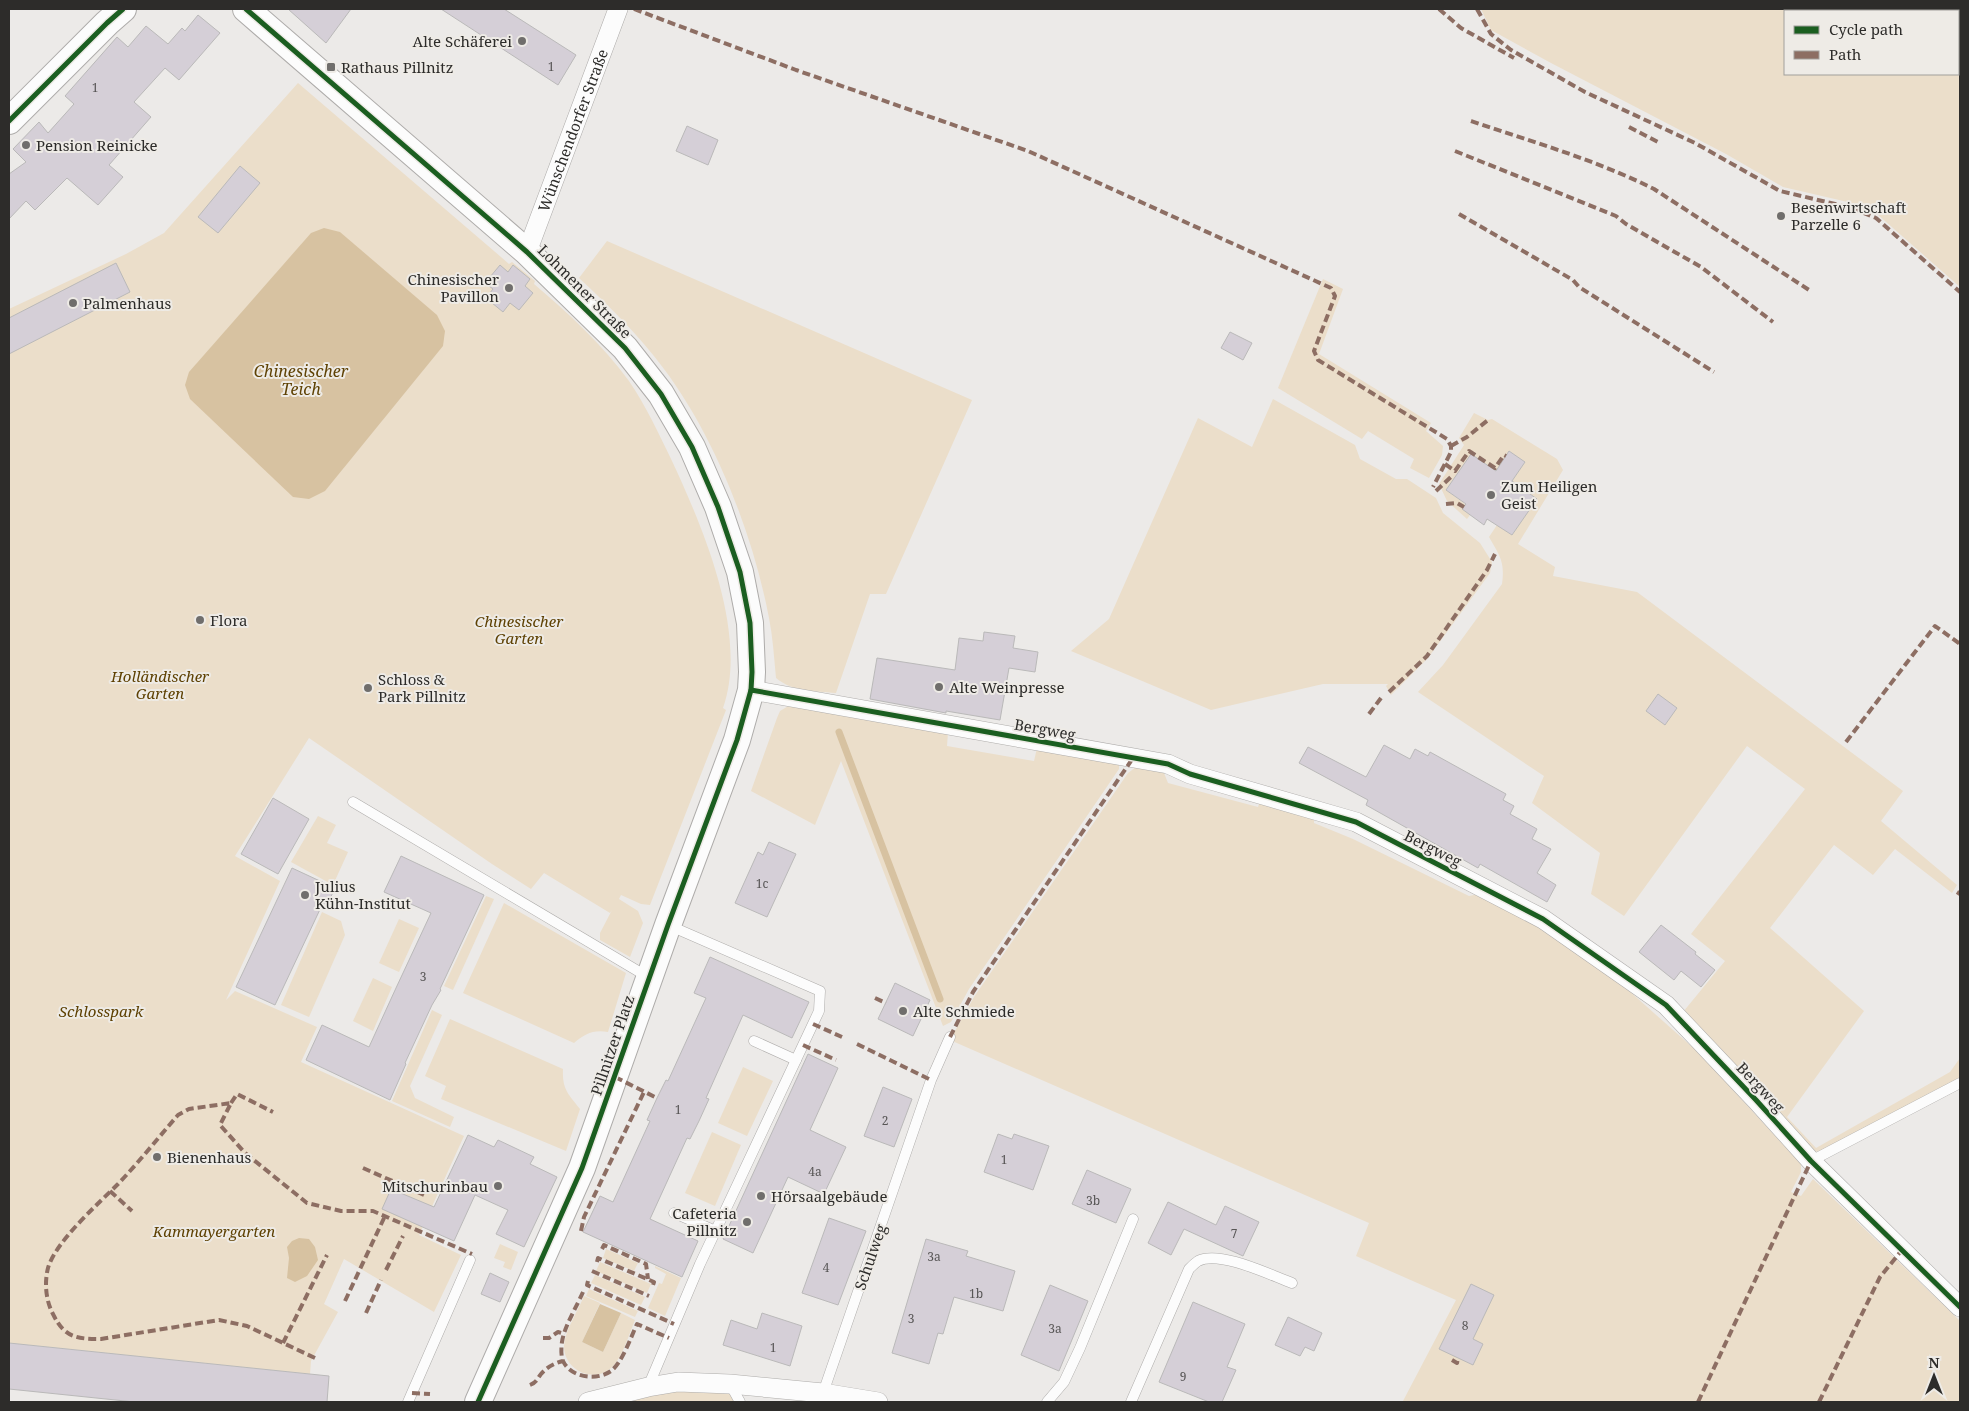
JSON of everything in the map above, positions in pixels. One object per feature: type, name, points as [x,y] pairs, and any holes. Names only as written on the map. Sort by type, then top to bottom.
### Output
[{"type":"main road","points":[[9,121],[107,22],[123,9]]},
{"type":"main road","name":"Lohmener Straße","points":[[246,9],[527,252],[625,348],[661,394],[692,447],[718,507],[740,572],[750,623],[751,690]]},
{"type":"main road","name":"Pillnitzer Platz","points":[[478,1402],[582,1168],[649,977],[737,740],[751,690]]},
{"type":"street","name":"Wünschendorfer Straße","points":[[527,252],[618,9]]},
{"type":"street","name":"Bergweg","points":[[751,690],[1168,764],[1190,774],[1356,822],[1543,919],[1666,1005],[1811,1161],[1960,1307]]},
{"type":"street","points":[[588,1402],[648,1387],[678,1382],[730,1384],[823,1392],[849,1400],[878,1402]]},
{"type":"lane","points":[[353,802],[649,977]]},
{"type":"lane","points":[[648,1387],[700,1264],[819,1011],[820,990],[668,925]]},
{"type":"lane","name":"Schulweg","points":[[823,1392],[931,1080],[950,1037]]},
{"type":"lane","points":[[754,1041],[796,1060]]},
{"type":"lane","points":[[1811,1161],[1960,1083]]},
{"type":"lane","points":[[674,1212],[716,1230]]},
{"type":"lane","points":[[1047,1402],[1064,1382],[1080,1348],[1133,1219]]},
{"type":"lane","points":[[1131,1402],[1189,1269],[1198,1261],[1212,1258],[1231,1261],[1292,1284]]},
{"type":"lane","points":[[408,1402],[470,1260]]},
{"type":"lane","points":[[730,1384],[740,1402]]},
{"type":"green space","points":[[1481,9],[1960,9],[1960,287],[1877,214],[1852,203],[1783,187],[1726,154],[1491,30]]},
{"type":"green space","name":"Schloss & Park Pillnitz","points":[[298,83],[509,264],[512,262],[535,281],[534,284],[596,342],[629,381],[652,420],[672,461],[697,517],[719,582],[730,648],[730,679],[723,708],[726,710],[650,905],[641,904],[621,895],[619,899],[638,911],[643,923],[630,957],[600,940],[600,933],[612,910],[610,913],[544,873],[531,889],[309,738],[235,856],[280,881],[226,1000],[235,991],[317,1027],[301,1062],[464,1136],[419,1235],[461,1255],[434,1312],[344,1259],[324,1304],[338,1312],[311,1361],[310,1374],[10,1343],[9,1350],[9,309],[126,254],[164,233]]},
{"type":"green space","points":[[607,241],[972,400],[886,594],[870,594],[836,693],[812,691],[789,686],[776,678],[770,626],[753,553],[730,488],[700,425],[654,356],[623,321],[579,278]]},
{"type":"green space","points":[[1323,279],[1343,289],[1319,354],[1431,423],[1426,431],[1443,446],[1442,455],[1429,478],[1410,468],[1414,459],[1368,431],[1362,439],[1278,388]]},
{"type":"green space","points":[[1273,399],[1355,445],[1360,459],[1396,479],[1407,479],[1436,498],[1443,513],[1480,543],[1492,562],[1490,573],[1428,658],[1391,695],[1386,686],[1388,684],[1323,684],[1211,710],[1071,651],[1109,619],[1198,418],[1252,447]]},
{"type":"green space","points":[[1474,413],[1488,420],[1492,419],[1557,459],[1563,470],[1518,544],[1555,567],[1553,576],[1637,592],[1903,791],[1881,821],[1957,885],[1952,893],[1895,849],[1873,875],[1834,845],[1770,928],[1864,1011],[1787,1117],[1816,1148],[1950,1072],[1960,1058],[1960,1079],[1815,1152],[1683,1012],[1725,961],[1691,934],[1805,789],[1747,746],[1624,916],[1591,894],[1600,853],[1532,803],[1544,776],[1418,692],[1443,665],[1502,584],[1503,570],[1501,559],[1489,537],[1497,525],[1512,535],[1537,499],[1512,481],[1525,462],[1509,451],[1496,471],[1471,454],[1446,490],[1465,504],[1462,509],[1470,515],[1467,519],[1447,501],[1439,484],[1464,445],[1459,438]]},
{"type":"green space","points":[[790,705],[948,733],[947,746],[1034,761],[1037,748],[1119,763],[1119,769],[969,989],[951,1022],[943,1026],[841,761],[815,825],[751,791],[780,711]]},
{"type":"green space","points":[[1136,767],[1164,773],[1168,783],[1258,807],[1260,801],[1314,816],[1314,823],[1353,839],[1469,896],[1479,894],[1537,925],[1601,966],[1699,1053],[1801,1164],[1801,1172],[1791,1192],[1801,1196],[1813,1179],[1960,1321],[1960,1402],[1403,1401],[1456,1300],[1356,1256],[1369,1223],[950,1040],[974,997],[1128,773]]},
{"type":"green space","points":[[318,816],[336,825],[327,843],[348,852],[333,885],[291,862]]},
{"type":"green space","points":[[486,896],[494,899],[453,990],[444,986]]},
{"type":"green space","points":[[504,903],[626,973],[608,1032],[598,1031],[590,1033],[574,1043],[463,993]]},
{"type":"green space","points":[[322,912],[341,921],[345,935],[309,1017],[281,1005]]},
{"type":"green space","points":[[399,919],[419,928],[399,972],[379,963]]},
{"type":"green space","points":[[373,978],[392,987],[373,1031],[353,1021]]},
{"type":"green space","points":[[432,1010],[442,1015],[410,1086],[415,1098],[454,1117],[450,1127],[392,1101]]},
{"type":"green space","points":[[450,1019],[563,1069],[567,1091],[580,1109],[566,1151],[441,1099],[446,1086],[425,1076]]},
{"type":"green space","points":[[743,1067],[773,1081],[747,1136],[718,1123]]},
{"type":"green space","points":[[712,1132],[741,1145],[715,1206],[685,1193]]},
{"type":"green space","points":[[500,1244],[518,1252],[511,1270],[503,1267],[505,1262],[494,1258]]},
{"type":"green space","points":[[606,1249],[638,1263],[634,1271],[603,1258]]},
{"type":"green space","points":[[600,1262],[651,1284],[647,1293],[596,1271]]},
{"type":"green space","points":[[655,1266],[681,1278],[665,1316],[648,1308],[659,1283],[662,1284],[666,1274],[655,1268]]},
{"type":"green space","points":[[595,1275],[645,1297],[641,1305],[591,1283]]},
{"type":"green space","points":[[589,1289],[638,1311],[635,1317],[586,1296]]},
{"type":"green space","points":[[584,1296],[600,1303],[582,1342],[603,1352],[621,1313],[635,1320],[618,1360],[607,1371],[599,1374],[591,1375],[575,1369],[565,1355],[565,1340]]},
{"type":"green space","points":[[689,1390],[730,1392],[735,1402],[619,1402],[630,1398]]},
{"type":"water","name":"Chinesischer Teich","points":[[324,228],[340,232],[437,315],[445,331],[443,346],[325,491],[309,499],[293,497],[190,399],[185,385],[189,372],[311,233]]},
{"type":"water","points":[[299,1238],[309,1239],[315,1247],[318,1260],[307,1276],[295,1282],[287,1278],[289,1258],[287,1247],[292,1241]]},
{"type":"water","points":[[600,1304],[621,1313],[603,1352],[582,1342]]},
{"type":"building","points":[[288,9],[351,9],[326,43]]},
{"type":"building","name":"Alte Schäferei","points":[[441,9],[504,9],[576,55],[558,85]]},
{"type":"building","points":[[198,15],[220,33],[179,80],[165,68],[134,102],[151,117],[109,165],[123,177],[98,205],[67,178],[35,210],[26,201],[9,219],[9,174],[26,162],[13,149],[39,122],[48,133],[74,104],[65,96],[117,37],[128,47],[146,26],[168,44],[182,28],[185,31]]},
{"type":"building","points":[[687,126],[718,140],[708,165],[676,151]]},
{"type":"building","points":[[240,166],[260,183],[218,233],[198,217]]},
{"type":"building","name":"Palmenhaus","points":[[116,263],[130,292],[9,354],[9,318]]},
{"type":"building","name":"Chinesischer Pavillon","points":[[500,265],[508,272],[513,265],[530,279],[525,286],[533,293],[519,310],[510,303],[503,312],[486,298],[493,289],[485,283]]},
{"type":"building","points":[[1230,332],[1252,343],[1243,360],[1221,348]]},
{"type":"building","name":"Zum Heiligen Geist","points":[[1509,451],[1525,462],[1512,481],[1537,499],[1512,535],[1487,519],[1484,525],[1462,509],[1466,504],[1446,490],[1471,454],[1496,471]]},
{"type":"building","name":"Alte Weinpresse","points":[[984,632],[1015,636],[1013,648],[1038,652],[1035,672],[1009,668],[1000,720],[946,711],[946,713],[870,699],[877,658],[955,670],[959,638],[983,641]]},
{"type":"building","points":[[1658,694],[1677,708],[1665,725],[1646,711]]},
{"type":"building","points":[[1384,745],[1410,759],[1415,749],[1428,756],[1430,752],[1506,794],[1503,800],[1514,806],[1510,814],[1537,829],[1532,839],[1551,849],[1537,873],[1556,885],[1547,902],[1480,864],[1478,868],[1366,805],[1368,800],[1299,763],[1308,747],[1366,777]]},
{"type":"building","points":[[273,798],[309,819],[278,874],[241,854]]},
{"type":"building","points":[[769,842],[796,854],[767,917],[735,903],[758,852],[763,855]]},
{"type":"building","points":[[401,856],[484,895],[441,990],[405,1063],[390,1100],[306,1060],[322,1025],[369,1047],[431,913],[384,892]]},
{"type":"building","name":"Julius Kühn-Institut","points":[[292,868],[335,888],[327,905],[323,903],[275,1005],[236,987]]},
{"type":"building","points":[[1661,925],[1696,952],[1695,954],[1715,970],[1701,987],[1681,971],[1674,980],[1639,952]]},
{"type":"building","points":[[710,957],[809,1002],[792,1038],[743,1015],[706,1098],[709,1099],[699,1121],[690,1139],[687,1138],[650,1219],[698,1241],[682,1277],[583,1232],[600,1196],[613,1202],[650,1121],[647,1120],[657,1098],[666,1080],[668,1081],[706,998],[694,993]]},
{"type":"building","name":"Alte Schmiede","points":[[895,983],[930,1000],[913,1036],[878,1019]]},
{"type":"building","name":"Hörsaalgebäude","points":[[808,1054],[838,1068],[810,1130],[846,1147],[824,1194],[788,1177],[753,1253],[723,1239]]},
{"type":"building","points":[[883,1087],[912,1099],[894,1147],[864,1136]]},
{"type":"building","points":[[998,1134],[1012,1139],[1014,1134],[1049,1146],[1033,1190],[984,1172]]},
{"type":"building","name":"Mitschurinbau","points":[[468,1135],[494,1147],[498,1140],[534,1157],[530,1164],[557,1177],[524,1247],[496,1234],[508,1210],[475,1195],[454,1241],[382,1209],[391,1189],[434,1207]]},
{"type":"building","points":[[1087,1170],[1131,1189],[1116,1223],[1072,1204]]},
{"type":"building","points":[[1168,1202],[1216,1225],[1225,1206],[1259,1222],[1243,1256],[1184,1229],[1171,1255],[1148,1243]]},
{"type":"building","points":[[829,1218],[866,1231],[838,1305],[802,1293]]},
{"type":"building","points":[[926,1239],[968,1251],[966,1256],[1015,1271],[1003,1311],[954,1297],[943,1334],[938,1333],[929,1364],[892,1353]]},
{"type":"building","points":[[490,1273],[509,1282],[500,1302],[481,1294]]},
{"type":"building","points":[[1471,1284],[1494,1295],[1473,1339],[1483,1344],[1473,1365],[1439,1349]]},
{"type":"building","points":[[1050,1285],[1088,1301],[1059,1371],[1021,1355]]},
{"type":"building","points":[[1193,1302],[1245,1324],[1227,1367],[1236,1370],[1222,1402],[1209,1402],[1159,1382]]},
{"type":"building","points":[[762,1313],[802,1326],[790,1366],[723,1345],[731,1320],[757,1329]]},
{"type":"building","points":[[1288,1317],[1322,1333],[1314,1351],[1305,1347],[1300,1356],[1275,1345]]},
{"type":"building","points":[[9,1343],[329,1376],[327,1402],[135,1402],[9,1389]]},
{"type":"waterway","points":[[839,732],[940,999]]},
{"type":"marked path","points":[[634,9],[796,70],[1028,151],[1331,288],[1335,296],[1314,351],[1318,360],[1447,439],[1451,446],[1451,452],[1433,487]]},
{"type":"marked path","points":[[1439,9],[1461,28],[1514,58]]},
{"type":"marked path","points":[[1477,9],[1491,34],[1511,50],[1585,92],[1695,143],[1780,191],[1852,208],[1876,218],[1960,292]]},
{"type":"marked path","points":[[1471,121],[1587,160],[1654,189],[1809,290]]},
{"type":"marked path","points":[[1629,127],[1660,143]]},
{"type":"marked path","points":[[1455,151],[1616,216],[1626,224],[1701,267],[1773,322]]},
{"type":"marked path","points":[[1459,214],[1573,280],[1579,287],[1714,372]]},
{"type":"marked path","points":[[1451,446],[1467,437],[1488,420]]},
{"type":"marked path","points":[[1445,464],[1455,471],[1469,451],[1495,468],[1504,455],[1506,456]]},
{"type":"marked path","points":[[1436,491],[1452,476]]},
{"type":"marked path","points":[[1446,504],[1457,503],[1464,507]]},
{"type":"marked path","points":[[1389,692],[1427,656],[1487,570],[1495,554]]},
{"type":"marked path","points":[[1846,742],[1935,626],[1960,644]]},
{"type":"marked path","points":[[1369,714],[1381,698]]},
{"type":"marked path","points":[[950,1037],[973,992],[1133,758]]},
{"type":"marked path","points":[[875,998],[886,1003]]},
{"type":"marked path","points":[[813,1024],[842,1037]]},
{"type":"marked path","points":[[857,1044],[931,1080]]},
{"type":"marked path","points":[[803,1045],[836,1060]]},
{"type":"marked path","points":[[615,1077],[657,1098]]},
{"type":"marked path","points":[[581,1231],[584,1217],[644,1092]]},
{"type":"marked path","points":[[231,1103],[237,1094],[273,1112]]},
{"type":"marked path","points":[[315,1358],[247,1326],[219,1320],[101,1339],[85,1339],[73,1336],[63,1329],[51,1311],[46,1287],[48,1268],[52,1257],[68,1235],[126,1176],[178,1115],[189,1109],[231,1103],[220,1125],[245,1153],[307,1203],[341,1211],[373,1211],[472,1254]]},
{"type":"marked path","points":[[1698,1402],[1811,1161]]},
{"type":"marked path","points":[[363,1168],[424,1195]]},
{"type":"marked path","points":[[110,1191],[132,1211]]},
{"type":"marked path","points":[[345,1301],[385,1216]]},
{"type":"marked path","points":[[386,1270],[403,1236]]},
{"type":"marked path","points":[[602,1249],[604,1245],[646,1264],[648,1279]]},
{"type":"marked path","points":[[1819,1402],[1880,1277],[1902,1250]]},
{"type":"marked path","points":[[283,1343],[327,1255]]},
{"type":"marked path","points":[[597,1262],[598,1258],[654,1282],[652,1288]]},
{"type":"marked path","points":[[592,1271],[649,1296]]},
{"type":"marked path","points":[[366,1313],[381,1280]]},
{"type":"marked path","points":[[588,1281],[587,1285],[674,1324]]},
{"type":"marked path","points":[[583,1292],[563,1336],[563,1361],[572,1371],[592,1377],[611,1371],[622,1356],[637,1324],[669,1338]]},
{"type":"marked path","points":[[543,1338],[549,1338],[558,1332],[565,1334]]},
{"type":"marked path","points":[[1452,1360],[1457,1363],[1458,1358]]},
{"type":"marked path","points":[[530,1385],[536,1382],[548,1367],[563,1361]]},
{"type":"marked path","points":[[412,1393],[430,1394]]},
{"type":"cycle path","points":[[9,121],[123,9]]},
{"type":"cycle path","points":[[246,9],[527,252],[625,348],[661,394],[692,447],[718,507],[740,572],[750,623],[751,690],[737,740],[668,925],[582,1168],[478,1402]]},
{"type":"cycle path","points":[[751,690],[1168,764],[1190,774],[1356,822],[1543,919],[1666,1005],[1811,1161],[1960,1307]]},
{"type":"place","name":"Alte Schäferei","points":[[522,41]]},
{"type":"place","name":"Rathaus Pillnitz","points":[[331,67]]},
{"type":"place","name":"Pension Reinicke","points":[[26,145]]},
{"type":"place","name":"Besenwirtschaft Parzelle 6","points":[[1781,216]]},
{"type":"place","name":"Chinesischer Pavillon","points":[[509,288]]},
{"type":"place","name":"Palmenhaus","points":[[73,303]]},
{"type":"place","name":"Zum Heiligen Geist","points":[[1491,495]]},
{"type":"place","name":"Flora","points":[[200,620]]},
{"type":"place","name":"Alte Weinpresse","points":[[939,687]]},
{"type":"place","name":"Schloss & Park Pillnitz","points":[[368,688]]},
{"type":"place","name":"Julius Kühn-Institut","points":[[305,895]]},
{"type":"place","name":"Alte Schmiede","points":[[903,1011]]},
{"type":"place","name":"Bienenhaus","points":[[157,1157]]},
{"type":"place","name":"Mitschurinbau","points":[[498,1186]]},
{"type":"place","name":"Hörsaalgebäude","points":[[761,1196]]},
{"type":"place","name":"Cafeteria Pillnitz","points":[[747,1222]]},
{"type":"park label","name":"Chinesischer Garten","points":[[519,630]]},
{"type":"park label","name":"Holländischer Garten","points":[[160,684]]},
{"type":"park label","name":"Schlosspark","points":[[101,1011]]},
{"type":"park label","name":"Kammayergarten","points":[[214,1231]]}]
